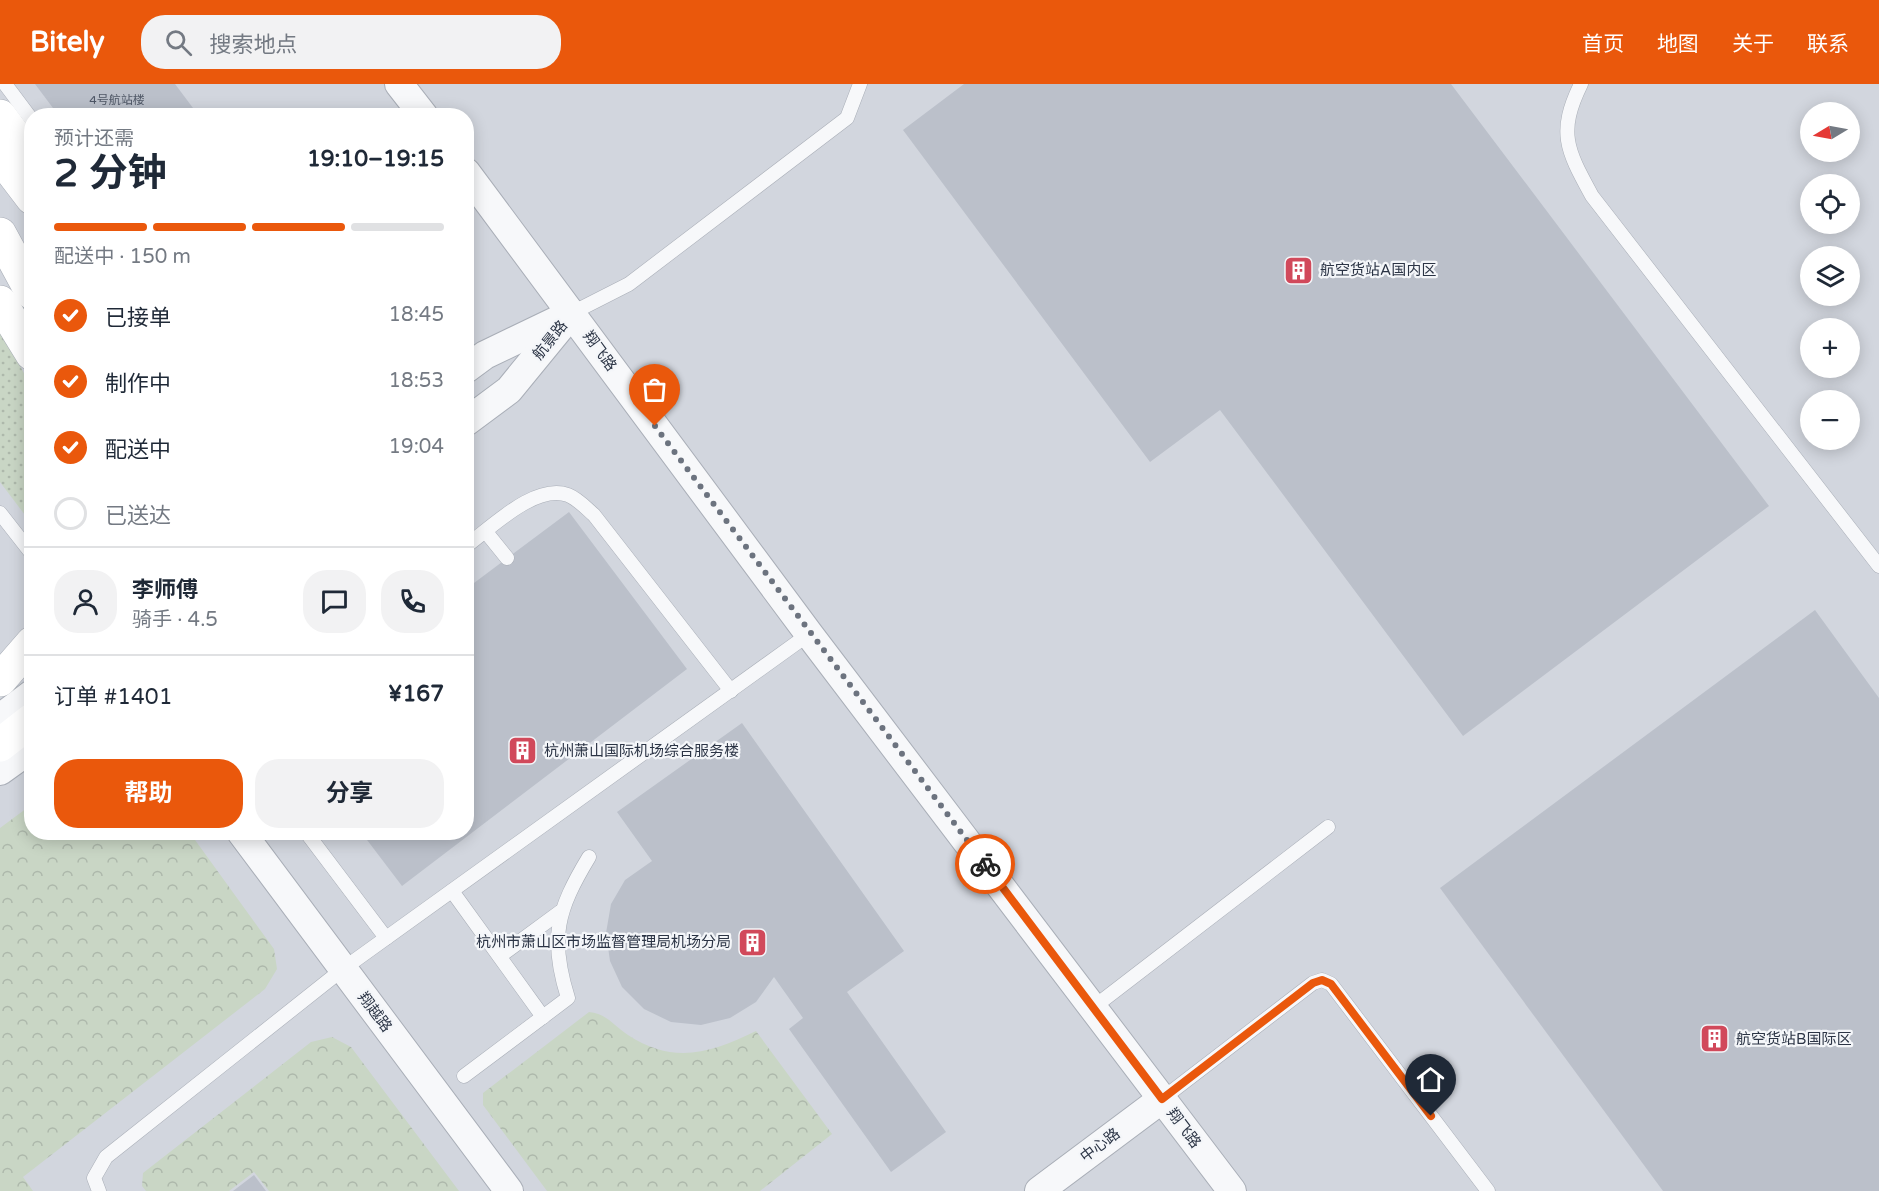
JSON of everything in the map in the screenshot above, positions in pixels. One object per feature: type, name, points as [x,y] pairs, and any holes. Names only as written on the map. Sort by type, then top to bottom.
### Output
[{"type":"main road","points":[[0,116],[24,148]]},
{"type":"main road","points":[[0,156],[24,188]]},
{"type":"main road","points":[[0,228],[24,260]]},
{"type":"main road","points":[[0,234],[24,278]]},
{"type":"main road","points":[[0,302],[24,341]]},
{"type":"main road","points":[[0,680],[24,652]]},
{"type":"main road","points":[[0,745],[24,726]]},
{"type":"street","points":[[399,84],[418,108]]},
{"type":"street","name":"翔飞路","points":[[474,183],[809,634],[1232,1191]]},
{"type":"street","name":"航景路","points":[[474,364],[572,313]]},
{"type":"street","name":"航景路","points":[[474,416],[509,390],[572,313]]},
{"type":"street","points":[[0,718],[24,700]]},
{"type":"street","points":[[0,771],[24,754]]},
{"type":"street","name":"翔越路","points":[[247,840],[509,1191]]},
{"type":"street","name":"中心路","points":[[1039,1191],[1162,1099]]},
{"type":"lane","points":[[5,84],[24,109]]},
{"type":"lane","points":[[572,313],[629,284],[847,118],[860,84]]},
{"type":"lane","points":[[1581,84],[1569,109],[1566,135],[1573,162],[1592,196],[1879,566]]},
{"type":"lane","points":[[474,540],[528,501],[542,494],[567,495],[594,515],[731,691]]},
{"type":"lane","points":[[0,513],[24,544]]},
{"type":"lane","points":[[486,532],[507,558]]},
{"type":"lane","points":[[99,1191],[94,1178],[106,1157],[343,969],[809,634]]},
{"type":"lane","points":[[1094,1007],[1328,827]]},
{"type":"lane","points":[[312,840],[386,938]]},
{"type":"lane","points":[[464,1076],[568,998],[559,971],[557,944],[560,912],[589,857]]},
{"type":"lane","points":[[453,891],[543,1017]]},
{"type":"lane","points":[[500,956],[560,912]]},
{"type":"lane","points":[[1162,1099],[1313,983],[1322,980],[1331,984],[1488,1191]]},
{"type":"shaded area","points":[[0,84],[1879,84],[1879,1191],[0,1191]]},
{"type":"green space","points":[[0,327],[24,373],[24,514],[0,482]]},
{"type":"green space","points":[[24,810],[24,840],[195,840],[274,949],[277,969],[265,989],[23,1177],[33,1191],[0,1191],[0,828]]},
{"type":"green space","points":[[589,1012],[605,1017],[628,1035],[645,1044],[677,1053],[708,1050],[756,1031],[832,1134],[760,1191],[547,1191],[483,1105],[483,1093]]},
{"type":"green space","points":[[332,1037],[351,1047],[459,1191],[269,1191],[254,1172],[229,1191],[146,1191],[142,1186],[143,1173],[311,1042]]},
{"type":"building","points":[[35,84],[175,84],[193,108],[53,108]]},
{"type":"building","name":"航空货站A国内区","points":[[964,84],[1451,84],[1769,506],[1463,736],[1220,410],[1150,462],[903,130]]},
{"type":"building","name":"杭州萧山国际机场综合服务楼","points":[[569,512],[687,669],[474,831],[474,583]]},
{"type":"building","name":"航空货站B国际区","points":[[1815,610],[1879,698],[1879,1191],[1663,1191],[1440,888]]},
{"type":"building","name":"杭州市萧山区市场监督管理局机场分局","points":[[742,723],[904,951],[847,992],[946,1132],[891,1172],[789,1029],[803,1018],[774,977],[756,1002],[730,1018],[701,1025],[671,1022],[644,1009],[622,987],[610,961],[606,933],[611,904],[625,880],[652,861],[617,812]]},
{"type":"building","name":"杭州萧山国际机场综合服务楼","points":[[367,840],[462,840],[402,886]]},
{"type":"building","points":[[254,1175],[266,1191],[233,1191]]},
{"type":"way so far","points":[[655,426],[809,634],[985,864]]},
{"type":"place","name":"航空货站A国内区","points":[[1299,270]]},
{"type":"place","name":"杭州萧山国际机场综合服务楼","points":[[523,751]]},
{"type":"place","name":"杭州市萧山区市场监督管理局机场分局","points":[[752,942]]},
{"type":"place","name":"航空货站B国际区","points":[[1715,1039]]},
{"type":"route","points":[[985,864],[1162,1099],[1313,983],[1322,980],[1331,984],[1431,1116]]}]
